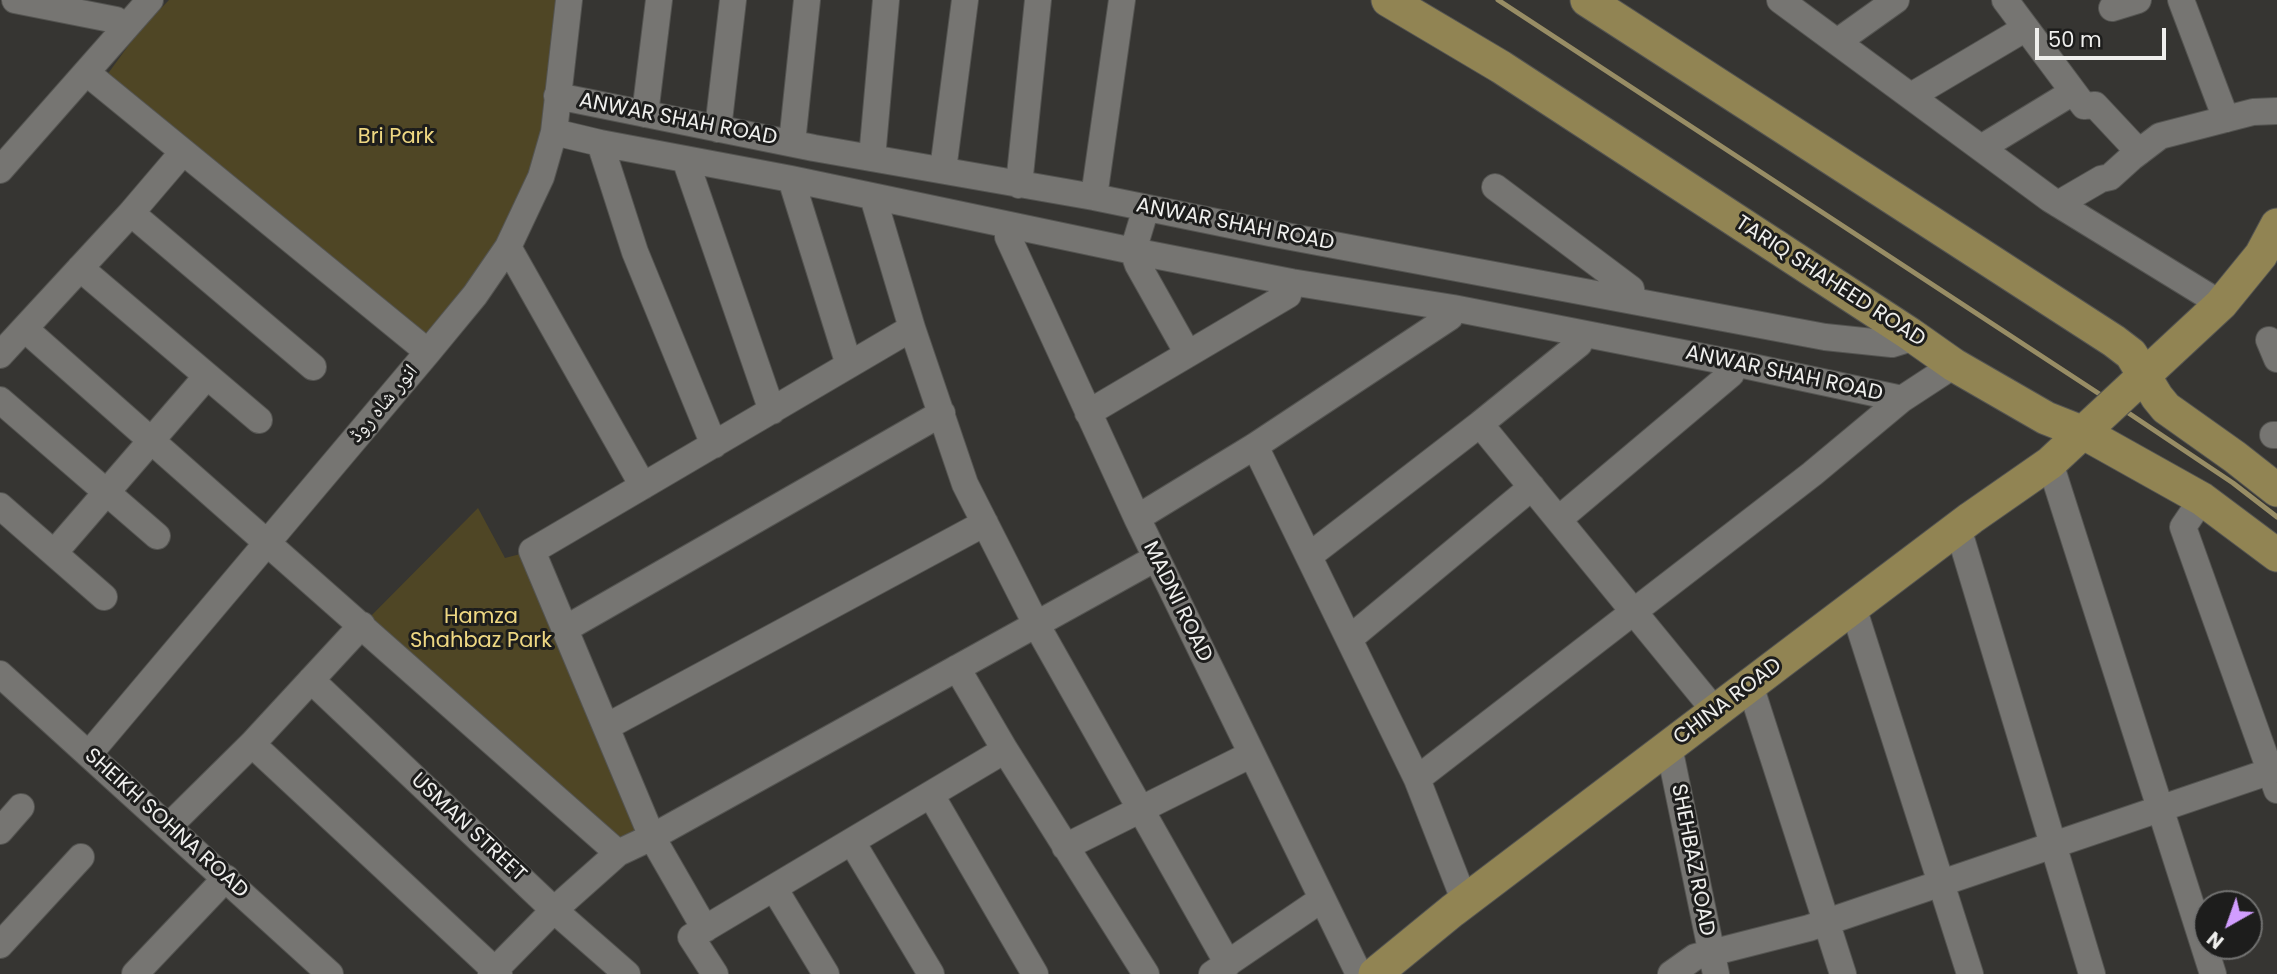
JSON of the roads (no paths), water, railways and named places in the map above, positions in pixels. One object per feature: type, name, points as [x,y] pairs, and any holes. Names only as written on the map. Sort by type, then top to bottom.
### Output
[{"type":"main road","name":"TARIQ SHAHEED ROAD","points":[[1388,0],[1501,67],[1954,365],[2046,418],[2090,427],[2202,499],[2277,555]]},
{"type":"main road","points":[[1587,0],[2114,341],[2131,354],[2135,384],[2277,490]]},
{"type":"main road","points":[[2135,384],[2221,304],[2273,242]]},
{"type":"main road","name":"CHINA ROAD","points":[[1375,974],[1715,711],[1958,528],[2050,463],[2135,384]]},
{"type":"street","points":[[0,13],[15,0],[116,20],[126,27]]},
{"type":"street","points":[[0,170],[150,0]]},
{"type":"street","name":"انور شاہ روڈ","points":[[89,754],[428,352],[475,295],[508,247],[541,177],[554,132],[569,0]]},
{"type":"street","points":[[645,114],[659,0]]},
{"type":"street","points":[[718,129],[733,0]]},
{"type":"street","points":[[792,143],[807,0]]},
{"type":"street","points":[[872,158],[886,0]]},
{"type":"street","points":[[943,170],[965,0]]},
{"type":"street","points":[[1019,185],[1038,0]]},
{"type":"street","points":[[1094,197],[1122,0]]},
{"type":"street","points":[[1780,0],[2058,204],[2221,304]]},
{"type":"street","points":[[1837,43],[1896,0]]},
{"type":"street","points":[[2005,0],[2084,106],[2095,105],[2139,152]]},
{"type":"street","points":[[2112,8],[2138,0]]},
{"type":"street","points":[[2181,0],[2226,119]]},
{"type":"street","points":[[1911,96],[2026,28]]},
{"type":"street","points":[[88,73],[428,352]]},
{"type":"street","points":[[1981,148],[2073,92]]},
{"type":"street","name":"ANWAR SHAH ROAD","points":[[557,96],[718,129],[1094,197],[1270,233],[1855,342],[1898,344],[1910,334]]},
{"type":"street","points":[[2058,204],[2110,177],[2160,136],[2253,112],[2277,111]]},
{"type":"street","name":"ANWAR SHAH ROAD","points":[[554,132],[1133,251],[1291,282],[1453,308],[1902,399]]},
{"type":"street","points":[[600,143],[635,252],[714,445]]},
{"type":"street","points":[[0,355],[131,213],[183,152]]},
{"type":"street","points":[[685,159],[772,411]]},
{"type":"street","points":[[790,179],[849,365]]},
{"type":"street","points":[[1495,187],[1631,289],[1633,300]]},
{"type":"street","points":[[873,197],[912,328],[965,484],[1037,624],[1141,810],[1220,969],[1322,900]]},
{"type":"street","points":[[1146,208],[1133,251],[1138,265],[1188,354]]},
{"type":"street","points":[[131,213],[313,367]]},
{"type":"street","name":"MADNI ROAD","points":[[1008,225],[1008,237],[1137,519],[1359,974]]},
{"type":"street","points":[[508,247],[643,486]]},
{"type":"street","points":[[80,268],[259,420]]},
{"type":"street","points":[[1088,413],[1288,295],[1291,282]]},
{"type":"street","points":[[1137,519],[1255,446],[1450,317],[1453,308]]},
{"type":"street","points":[[705,929],[652,836],[532,551],[912,328]]},
{"type":"street","points":[[25,329],[618,852]]},
{"type":"street","points":[[1309,556],[1579,344],[1581,334]]},
{"type":"street","points":[[1559,519],[1731,374],[1734,363]]},
{"type":"street","points":[[1417,779],[1812,474],[1902,399],[1954,365]]},
{"type":"street","points":[[54,553],[207,376]]},
{"type":"street","points":[[0,400],[157,536]]},
{"type":"street","points":[[565,629],[942,412]]},
{"type":"street","points":[[1480,424],[1715,711]]},
{"type":"street","points":[[1255,446],[1417,779],[1465,902]]},
{"type":"street","points":[[2050,463],[2213,974]]},
{"type":"street","points":[[1349,639],[1532,487]]},
{"type":"street","points":[[1671,974],[1695,957],[1713,963],[1827,921],[2161,808],[2275,776],[2183,527],[2202,499]]},
{"type":"street","points":[[0,506],[104,597]]},
{"type":"street","points":[[606,727],[985,523]]},
{"type":"street","points":[[1958,528],[2092,974]]},
{"type":"street","points":[[252,744],[495,973],[554,910],[618,852],[652,836],[1156,558]]},
{"type":"street","points":[[1853,607],[1943,882],[1970,974]]},
{"type":"street","points":[[169,826],[252,744],[362,625]]},
{"type":"street","points":[[957,668],[1005,750],[1146,974]]},
{"type":"street","name":"SHEIKH SOHNA ROAD","points":[[0,674],[330,974]]},
{"type":"street","name":"USMAN STREET","points":[[311,680],[554,910],[626,974]]},
{"type":"street","points":[[1750,685],[1843,974]]},
{"type":"street","name":"SHEHBAZ ROAD","points":[[1669,747],[1713,963]]},
{"type":"street","points":[[715,974],[691,937],[1005,750]]},
{"type":"street","points":[[1065,846],[1252,754]]},
{"type":"street","points":[[930,795],[1035,974]]},
{"type":"street","points":[[0,831],[21,807]]},
{"type":"street","points":[[852,842],[931,974]]},
{"type":"street","points":[[0,945],[81,857]]},
{"type":"street","points":[[135,974],[226,878]]},
{"type":"street","points":[[774,888],[826,974]]},
{"type":"waterway","points":[[1498,0],[2104,397]]},
{"type":"waterway","points":[[2124,410],[2233,483],[2277,517]]},
{"type":"park label","name":"Bri Park","points":[[396,138]]},
{"type":"park label","name":"Hamza Shahbaz Park","points":[[481,630]]}]
